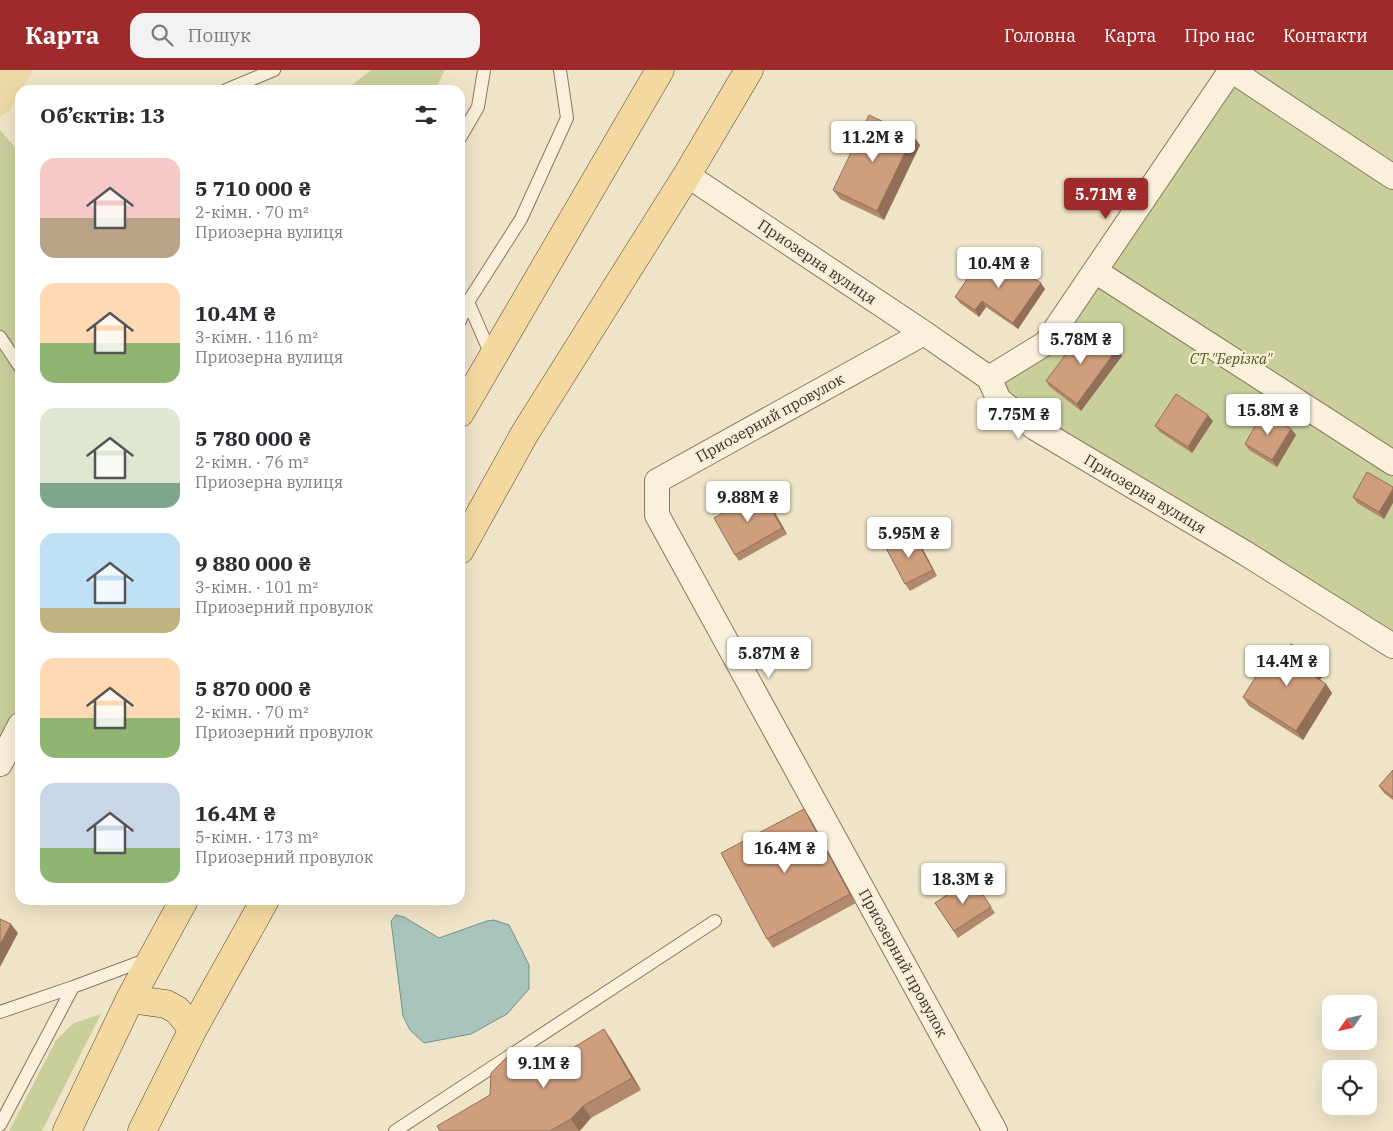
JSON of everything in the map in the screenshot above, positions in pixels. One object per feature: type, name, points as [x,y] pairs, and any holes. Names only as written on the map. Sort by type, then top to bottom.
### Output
[{"type":"main road","points":[[465,404],[660,70]]},
{"type":"main road","points":[[465,541],[525,433],[687,175],[750,70]]},
{"type":"main road","points":[[67,1131],[130,999],[181,905]]},
{"type":"main road","points":[[142,1131],[193,1029],[262,905]]},
{"type":"main road","points":[[130,999],[166,1004],[177,1010],[193,1029]]},
{"type":"street","points":[[989,378],[1046,343],[1231,70],[1393,177]]},
{"type":"street","name":"Приозерна вулиця","points":[[687,175],[924,332],[989,378],[999,400],[1035,428],[1245,553],[1393,646]]},
{"type":"street","points":[[1095,271],[1393,463]]},
{"type":"street","name":"Приозерний провулок","points":[[924,332],[657,481],[657,515],[995,1131]]},
{"type":"street","points":[[0,764],[15,735]]},
{"type":"lane","points":[[238,85],[274,70]]},
{"type":"lane","points":[[465,130],[478,108],[484,70]]},
{"type":"lane","points":[[465,309],[521,219],[567,118],[560,70]]},
{"type":"lane","points":[[468,302],[492,358]]},
{"type":"lane","points":[[0,337],[15,360]]},
{"type":"lane","points":[[395,1131],[715,921]]},
{"type":"lane","points":[[0,1012],[153,957]]},
{"type":"lane","points":[[0,1126],[73,987]]},
{"type":"green space","points":[[371,70],[445,70],[438,85],[352,85]]},
{"type":"green space","name":"СТ \"Берізка\"","points":[[1231,70],[1393,70],[1393,646],[1035,428],[989,378],[1046,343]]},
{"type":"green space","points":[[0,130],[15,147],[15,735],[0,764]]},
{"type":"green space","points":[[101,1014],[42,1131],[9,1131],[56,1040],[74,1023]]},
{"type":"sand","points":[[0,70],[33,70],[24,85],[15,85],[15,101],[10,110],[0,117]]},
{"type":"water","points":[[396,915],[404,917],[439,938],[487,921],[494,920],[509,925],[529,965],[529,989],[507,1014],[471,1034],[424,1043],[410,1030],[403,1016],[391,921]]},
{"type":"building","points":[[869,115],[913,136],[877,211],[833,190]]},
{"type":"building","points":[[983,256],[1007,273],[1013,264],[1041,283],[1013,323],[982,301],[975,310],[955,297]]},
{"type":"building","points":[[1086,327],[1117,349],[1077,404],[1046,381]]},
{"type":"building","points":[[1176,394],[1208,415],[1188,447],[1155,426]]},
{"type":"building","points":[[1263,412],[1291,429],[1272,460],[1245,444]]},
{"type":"building","points":[[1367,472],[1393,487],[1379,512],[1353,497]]},
{"type":"building","points":[[761,491],[782,528],[735,555],[714,518]]},
{"type":"building","points":[[913,534],[933,570],[905,584],[886,548]]},
{"type":"building","points":[[1291,644],[1319,661],[1311,674],[1326,684],[1296,731],[1243,697],[1272,651],[1282,658]]},
{"type":"building","points":[[1393,770],[1393,797],[1379,786]]},
{"type":"building","points":[[804,809],[850,894],[767,939],[721,853]]},
{"type":"building","points":[[972,878],[991,907],[954,931],[935,903]]},
{"type":"building","points":[[0,919],[11,924],[0,945]]},
{"type":"building","points":[[604,1029],[632,1078],[583,1106],[571,1119],[550,1131],[440,1131],[437,1126],[490,1095],[491,1073],[510,1054],[531,1050],[553,1060]]}]
